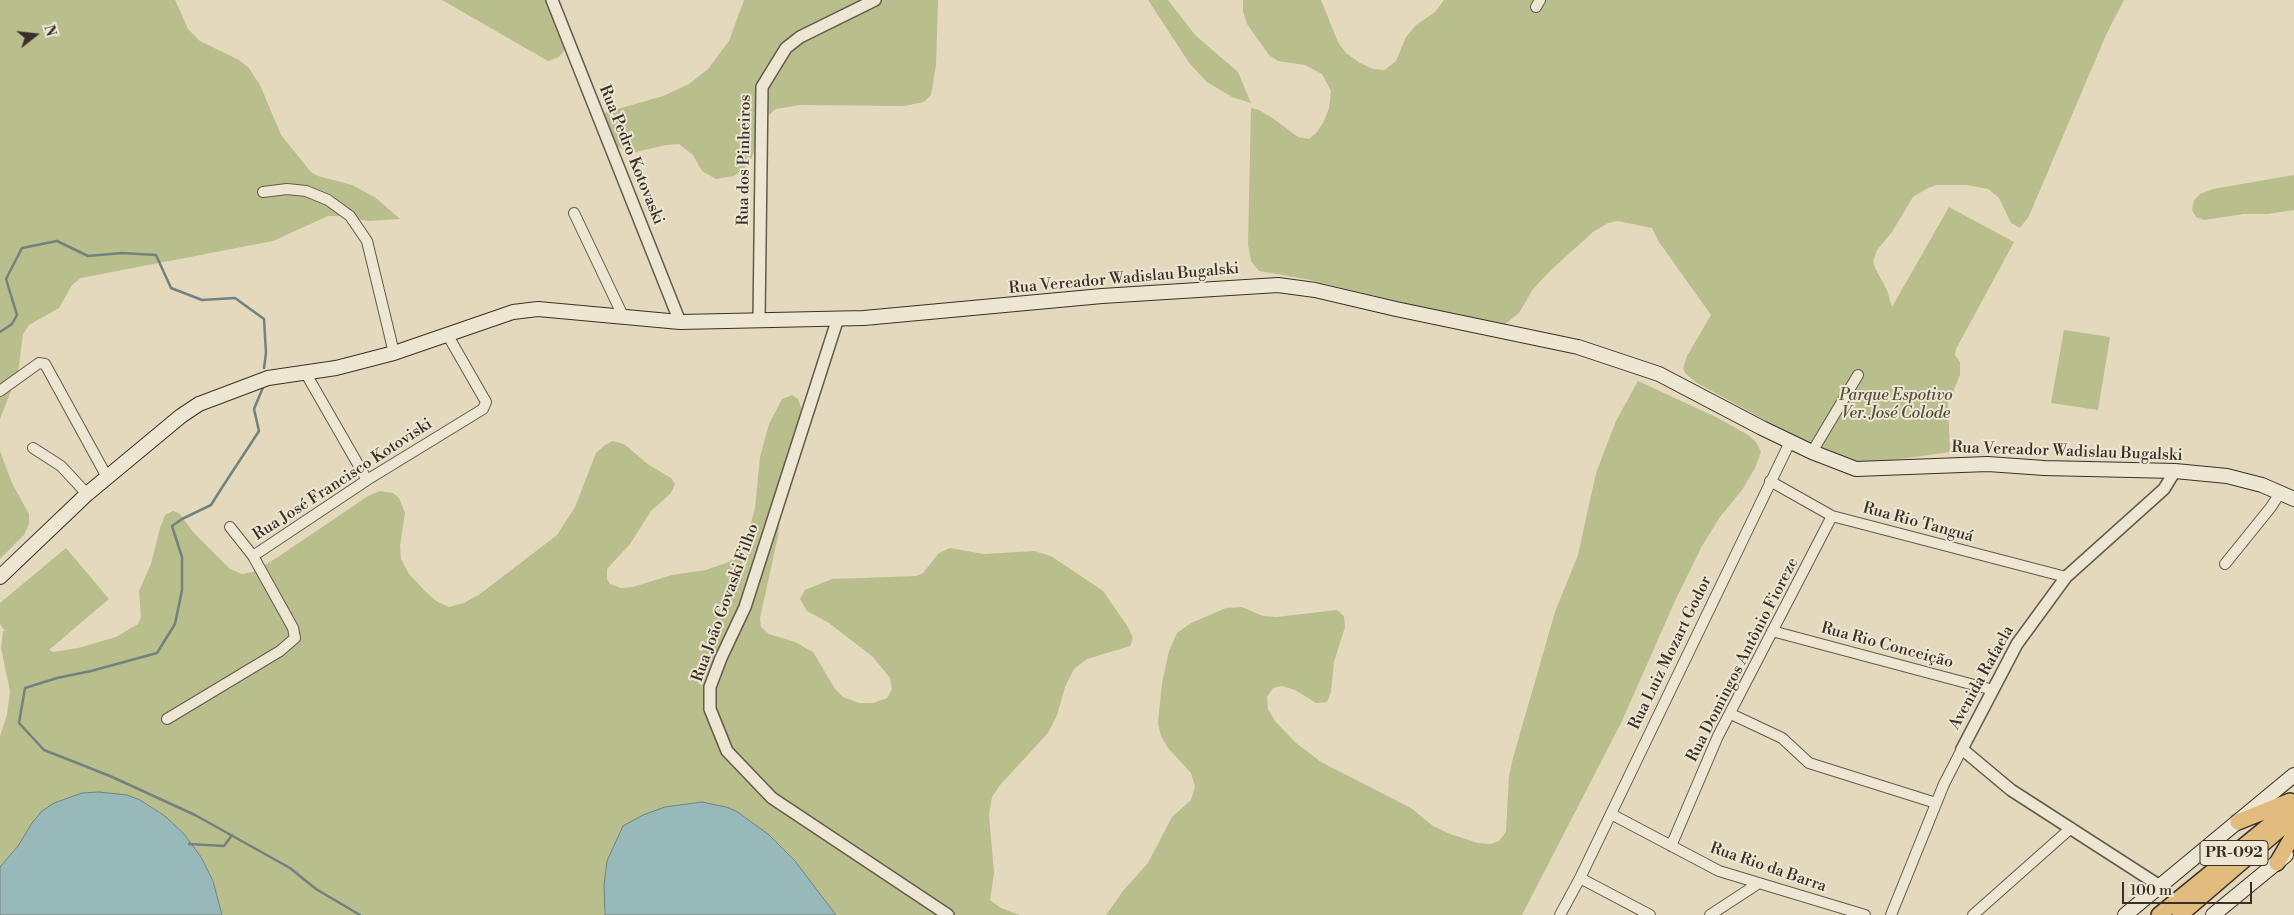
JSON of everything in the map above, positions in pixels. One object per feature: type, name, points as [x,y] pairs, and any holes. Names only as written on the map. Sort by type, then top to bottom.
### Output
[{"type":"main road","name":"Rua Vereador Wadislau Bugalski","points":[[0,577],[87,494],[181,416],[199,404],[268,378],[336,368],[394,353],[513,312],[538,309],[680,322],[864,318],[1110,296],[1278,285],[1315,290],[1578,347],[1659,374],[1790,442],[1856,469],[1988,464],[2070,469],[2176,471],[2227,476],[2262,486],[2294,499]]},
{"type":"main road","points":[[2125,915],[2294,775]]},
{"type":"main road","points":[[2238,822],[2294,800]]},
{"type":"main road","name":"PR-092","points":[[2159,915],[2294,805]]},
{"type":"main road","name":"PR-092","points":[[2180,915],[2294,817]]},
{"type":"main road","points":[[2277,863],[2294,834]]},
{"type":"main road","points":[[2213,915],[2294,848]]},
{"type":"street","name":"Rua Pedro Kotovaski","points":[[552,0],[680,322]]},
{"type":"street","name":"Rua dos Pinheiros","points":[[759,320],[762,87],[786,48],[800,37],[875,0]]},
{"type":"street","points":[[263,192],[286,189],[306,191],[328,200],[350,216],[367,241],[394,353]]},
{"type":"street","points":[[574,213],[623,316]]},
{"type":"street","name":"Rua João Govaski Filho","points":[[838,318],[744,607],[710,687],[710,709],[727,751],[772,798],[948,915]]},
{"type":"street","name":"Rua José Francisco Kotoviski","points":[[167,719],[280,651],[295,638],[293,628],[253,556],[367,480],[486,406],[486,402],[448,334]]},
{"type":"street","points":[[0,391],[39,363],[45,364],[107,477]]},
{"type":"street","points":[[305,372],[367,480]]},
{"type":"street","points":[[1812,452],[1858,374]]},
{"type":"street","name":"Rua Luiz Mozart Godor","points":[[1560,915],[1580,878],[1790,442]]},
{"type":"street","points":[[33,448],[61,466],[87,494]]},
{"type":"street","name":"Avenida Rafaela","points":[[1890,915],[1936,803],[2017,644],[2066,577],[2164,489],[2176,471]]},
{"type":"street","name":"Rua Rio Tanguá","points":[[1770,481],[1832,516],[2066,577]]},
{"type":"street","points":[[2225,564],[2280,493]]},
{"type":"street","name":"Rua Domingos Antônio Fioreze","points":[[1671,846],[1718,736],[1832,516]]},
{"type":"street","points":[[230,527],[253,556]]},
{"type":"street","name":"Rua Rio Conceição","points":[[1772,631],[1993,690]]},
{"type":"street","points":[[1730,714],[1782,738],[1809,763],[1936,803]]},
{"type":"street","points":[[1962,749],[2010,790],[2160,886]]},
{"type":"street","name":"Rua Rio da Barra","points":[[1611,814],[1719,870],[1865,915]]},
{"type":"street","points":[[1973,915],[2071,828]]},
{"type":"street","points":[[1580,878],[1650,915]]},
{"type":"street","points":[[1710,915],[1759,883]]},
{"type":"green space","points":[[0,0],[175,0],[188,29],[200,41],[239,60],[249,68],[260,85],[281,135],[311,172],[318,176],[352,185],[376,198],[400,219],[368,221],[328,216],[273,241],[81,278],[72,285],[59,308],[29,325],[23,334],[18,373],[0,419]]},
{"type":"green space","points":[[442,0],[556,0],[569,44],[559,57],[548,61]]},
{"type":"green space","points":[[744,0],[938,0],[936,65],[931,95],[924,102],[904,106],[800,105],[776,109],[765,118],[752,157],[744,169],[734,176],[716,179],[702,171],[693,155],[679,144],[631,153],[618,147],[597,115],[663,96],[689,84],[708,69],[729,41]]},
{"type":"green space","points":[[1148,0],[1168,0],[1195,35],[1238,72],[1251,103],[1232,97],[1207,82],[1190,64]]},
{"type":"green space","name":"Parque Espotivo Ver. José Colode","points":[[1243,0],[1321,0],[1338,42],[1346,53],[1373,69],[1385,70],[1396,61],[1406,37],[1416,25],[1435,12],[1444,0],[2124,0],[2106,35],[2029,216],[2020,228],[2011,223],[1999,198],[1988,189],[1967,185],[1937,185],[1913,197],[1892,232],[1877,250],[1873,262],[1887,290],[1892,307],[1949,207],[2014,242],[1956,349],[1955,355],[1960,362],[1960,375],[1948,404],[1950,452],[1871,463],[1854,463],[1805,442],[1697,383],[1686,374],[1683,369],[1687,356],[1711,315],[1659,242],[1652,228],[1618,221],[1608,223],[1593,232],[1551,270],[1533,289],[1519,313],[1505,324],[1485,323],[1306,279],[1259,271],[1251,261],[1248,245],[1251,108],[1259,110],[1274,119],[1298,137],[1309,139],[1323,123],[1329,108],[1331,91],[1322,74],[1305,65],[1278,61],[1269,55],[1247,24],[1243,11]]},
{"type":"green space","points":[[2294,175],[2294,210],[2268,214],[2244,214],[2204,220],[2196,217],[2192,210],[2194,200],[2200,194],[2213,189]]},
{"type":"green space","points":[[2064,330],[2110,337],[2098,410],[2051,403]]},
{"type":"green space","points":[[1638,381],[1718,418],[1748,435],[1756,442],[1761,452],[1755,468],[1742,490],[1720,517],[1702,546],[1675,601],[1622,721],[1522,915],[1106,915],[1123,891],[1148,863],[1172,817],[1191,800],[1195,786],[1191,773],[1168,748],[1161,736],[1158,723],[1162,683],[1169,651],[1177,633],[1191,623],[1226,608],[1242,607],[1263,616],[1276,617],[1337,610],[1344,616],[1345,627],[1334,662],[1331,692],[1327,702],[1316,703],[1295,690],[1282,686],[1273,688],[1267,697],[1268,709],[1275,721],[1296,743],[1321,762],[1411,808],[1433,826],[1478,843],[1490,844],[1499,841],[1506,832],[1509,776],[1513,758],[1555,612],[1578,555],[1596,473],[1616,421]]},
{"type":"green space","points":[[792,395],[798,399],[802,410],[802,424],[782,500],[778,536],[760,618],[761,627],[769,634],[795,642],[813,652],[835,689],[843,697],[859,703],[873,703],[887,698],[892,689],[890,678],[873,657],[829,623],[807,611],[800,599],[805,590],[832,579],[916,576],[923,573],[939,553],[950,548],[984,554],[1034,551],[1051,556],[1103,591],[1128,627],[1133,638],[1130,646],[1087,659],[1074,669],[1065,687],[1057,715],[1048,733],[1000,785],[992,797],[989,814],[994,873],[990,900],[1001,908],[1020,915],[836,915],[795,861],[768,834],[736,811],[702,802],[665,807],[604,910],[605,915],[222,915],[213,881],[201,857],[184,834],[165,816],[140,800],[32,823],[18,846],[0,867],[0,736],[7,715],[10,691],[1,648],[3,631],[5,631],[0,624],[0,603],[66,548],[109,599],[49,650],[53,652],[78,648],[116,637],[138,624],[141,617],[139,591],[151,564],[165,515],[173,511],[179,513],[194,533],[230,569],[242,574],[253,572],[278,557],[368,496],[380,491],[393,493],[399,498],[405,513],[400,546],[401,559],[409,574],[425,591],[436,601],[449,607],[464,603],[480,594],[557,535],[575,507],[596,453],[613,441],[624,444],[649,465],[671,478],[675,484],[671,493],[651,511],[630,544],[607,569],[607,579],[610,584],[621,588],[633,587],[672,575],[706,570],[729,562],[738,553],[749,530],[755,508],[760,457],[769,424],[782,399]]},
{"type":"green space","points":[[0,451],[12,483],[29,514],[29,524],[24,535],[0,559]]},
{"type":"water","points":[[99,792],[127,795],[140,800],[165,816],[184,834],[201,857],[213,881],[222,915],[0,915],[0,867],[18,846],[32,823],[42,811],[54,803],[82,793]]},
{"type":"water","points":[[702,802],[736,811],[768,834],[795,861],[836,915],[605,915],[604,885],[607,861],[623,826],[643,815],[665,807]]},
{"type":"waterway","points":[[0,332],[12,324],[17,315],[6,279],[22,248],[57,241],[88,256],[122,253],[156,255],[171,288],[202,300],[235,298],[264,319],[266,353],[264,368]]},
{"type":"waterway","points":[[264,385],[254,409],[259,431],[211,505],[172,526],[182,557],[182,590],[175,624],[157,653],[25,688],[19,723],[44,750],[110,776],[195,815],[290,868],[316,889],[360,915]]},
{"type":"waterway","points":[[189,844],[224,846],[232,835]]}]
